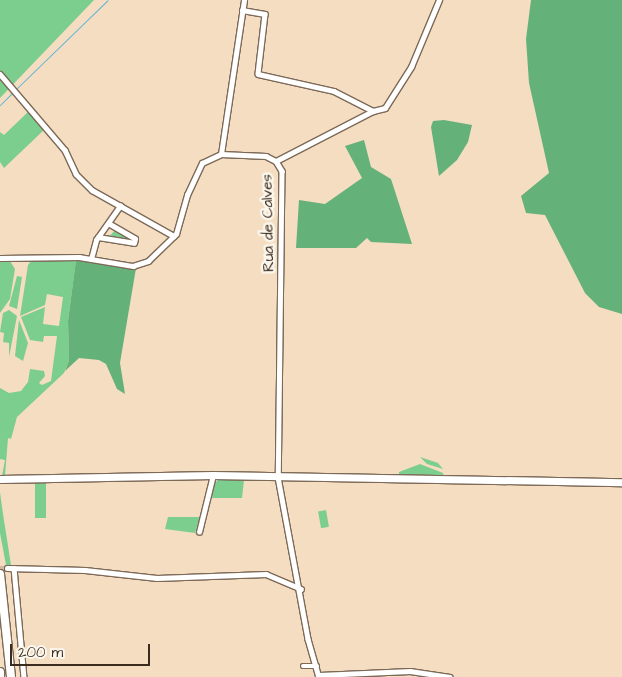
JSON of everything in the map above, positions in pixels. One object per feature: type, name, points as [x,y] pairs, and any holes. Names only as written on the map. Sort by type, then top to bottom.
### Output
[{"type":"highway","points":[[0,574],[11,677]]},
{"type":"highway","points":[[0,672],[0,677]]},
{"type":"main road","points":[[0,479],[213,475],[622,482]]},
{"type":"street","points":[[0,258],[91,259],[133,266],[148,261],[174,236],[202,163],[221,154],[244,0]]},
{"type":"street","points":[[276,161],[373,111],[385,108],[412,67],[439,0]]},
{"type":"street","points":[[242,10],[265,14],[258,74],[334,90],[373,111]]},
{"type":"street","points":[[0,74],[65,150],[76,174],[92,190],[174,236]]},
{"type":"street","name":"Rua de Calves","points":[[221,154],[266,156],[276,161],[282,171],[278,477],[301,589],[308,639],[318,676]]},
{"type":"street","points":[[91,259],[98,237],[120,206]]},
{"type":"street","points":[[98,237],[134,243],[135,239],[109,224]]},
{"type":"street","points":[[199,532],[213,475]]},
{"type":"street","points":[[7,568],[85,570],[157,578],[266,574],[301,589]]},
{"type":"street","points":[[14,568],[24,677]]},
{"type":"street","points":[[303,666],[317,667]]},
{"type":"street","points":[[318,676],[410,671],[450,677]]},
{"type":"green space","points":[[0,0],[94,0],[0,98]]},
{"type":"green space","points":[[531,0],[622,0],[622,314],[599,307],[585,293],[545,215],[526,213],[521,196],[549,173],[529,83],[526,39]]},
{"type":"green space","points":[[30,110],[45,129],[4,168],[0,162],[0,132],[4,135]]},
{"type":"green space","points":[[444,120],[472,125],[468,142],[457,160],[439,176],[431,127],[433,121]]},
{"type":"green space","points":[[364,140],[371,167],[391,179],[412,244],[371,242],[367,238],[356,248],[296,248],[299,200],[325,204],[362,178],[345,146]]},
{"type":"green space","points":[[115,230],[133,240],[109,237]]},
{"type":"green space","points":[[76,260],[68,321],[69,360],[64,373],[17,417],[11,439],[8,438],[5,476],[2,476],[5,460],[0,459],[0,388],[9,393],[21,391],[28,382],[30,369],[44,371],[45,376],[39,383],[42,385],[51,381],[57,336],[44,336],[43,342],[30,340],[21,317],[45,307],[43,324],[59,326],[63,297],[47,294],[45,305],[20,316],[28,265],[31,261]]},
{"type":"green space","points":[[76,260],[136,268],[120,363],[125,394],[117,389],[106,364],[99,360],[79,358],[65,371],[69,360],[68,321]]},
{"type":"green space","points":[[10,261],[15,269],[10,299],[0,313],[0,262]]},
{"type":"green space","points":[[17,276],[22,277],[17,309],[9,306]]},
{"type":"green space","points":[[9,310],[17,316],[9,357],[9,343],[3,342],[4,333],[0,332],[3,313]]},
{"type":"green space","points":[[19,320],[28,343],[23,361],[15,356]]},
{"type":"green space","points":[[420,457],[438,463],[443,469],[427,464]]},
{"type":"green space","points":[[420,464],[443,473],[444,477],[399,476],[399,472]]},
{"type":"green space","points":[[219,479],[244,480],[242,498],[212,498],[214,484]]},
{"type":"green space","points":[[35,481],[46,481],[46,518],[35,518]]},
{"type":"green space","points":[[0,492],[11,565],[6,565],[0,533]]},
{"type":"green space","points":[[326,510],[329,527],[321,528],[318,511]]},
{"type":"green space","points":[[168,517],[200,517],[195,533],[165,529]]},
{"type":"waterway","points":[[15,90],[108,0]]},
{"type":"waterway","points":[[0,105],[13,92]]},
{"type":"tunnel","points":[[0,568],[7,568]]}]
